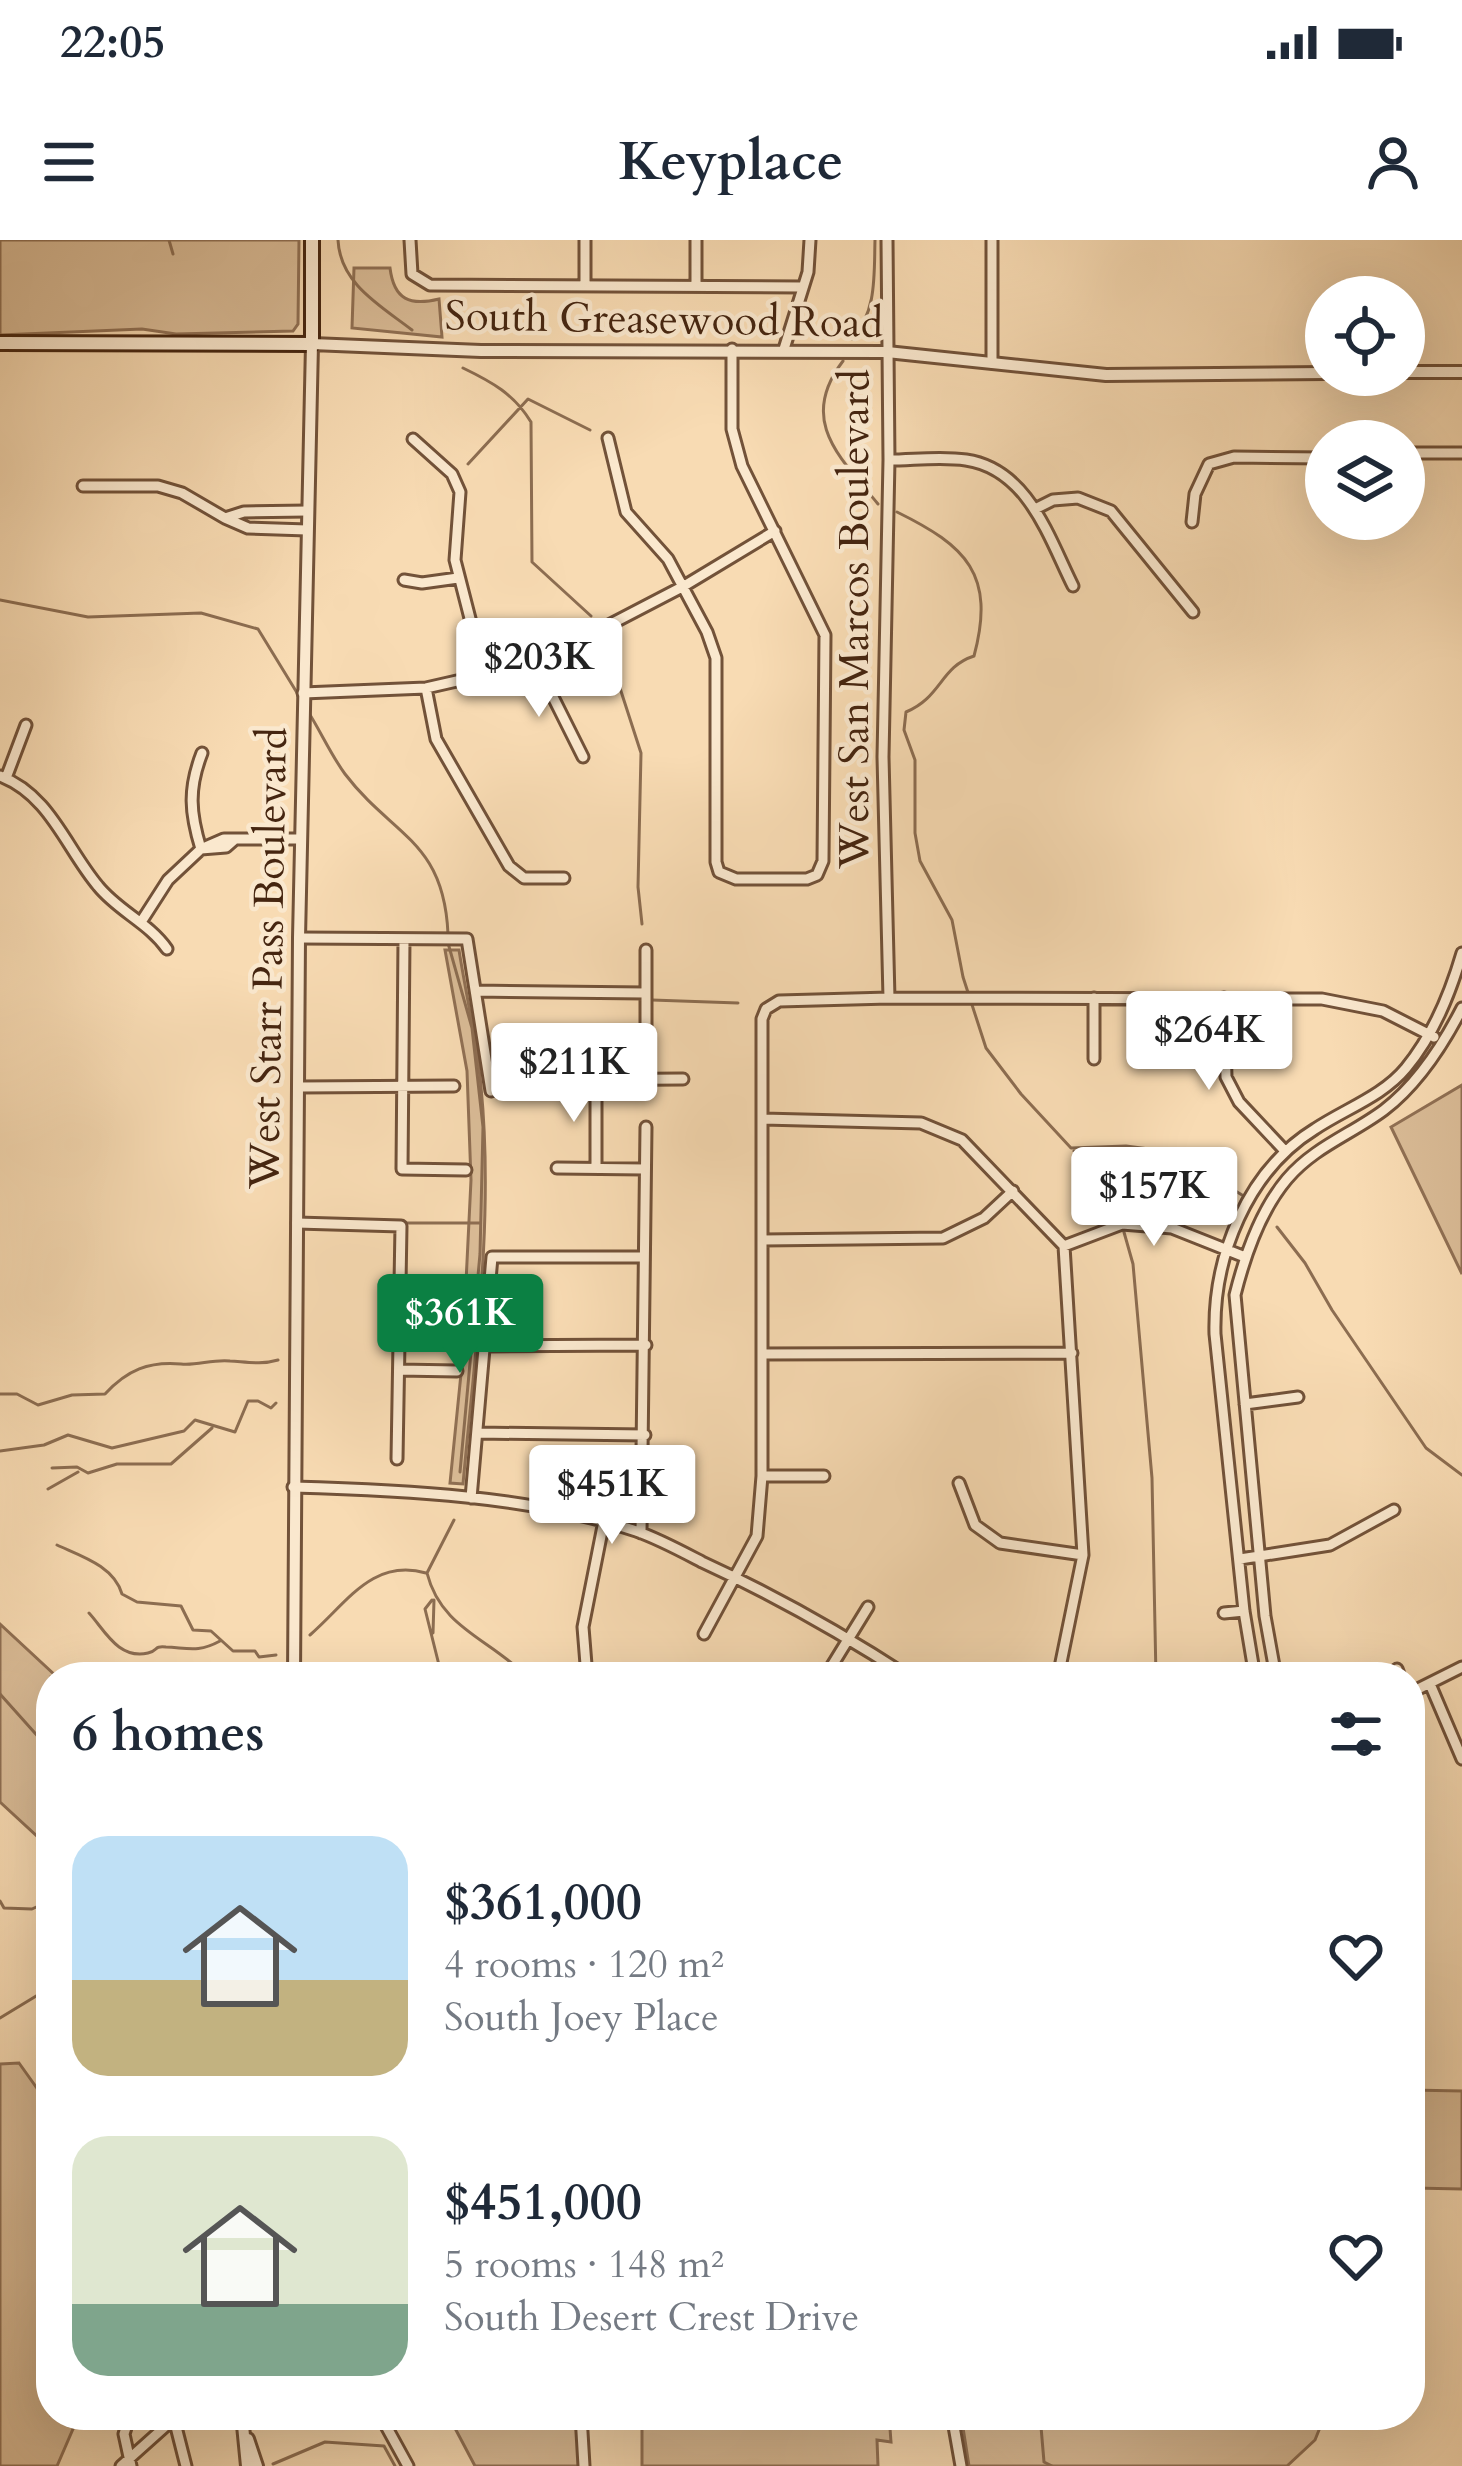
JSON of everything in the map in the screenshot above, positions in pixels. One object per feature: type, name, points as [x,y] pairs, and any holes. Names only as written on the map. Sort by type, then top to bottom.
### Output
[{"type":"main road","name":"West Starr Pass Boulevard","points":[[312,240],[312,344]]},
{"type":"main road","name":"South Greasewood Road","points":[[0,343],[312,344]]},
{"type":"street","points":[[410,240],[410,264],[416,278],[435,286],[802,287]]},
{"type":"street","points":[[585,240],[585,286]]},
{"type":"street","points":[[696,240],[696,286]]},
{"type":"street","points":[[784,349],[810,240]]},
{"type":"street","name":"West San Marcos Boulevard","points":[[887,240],[889,460],[883,757],[889,998]]},
{"type":"street","points":[[992,240],[992,363]]},
{"type":"street","name":"South Greasewood Road","points":[[312,344],[481,351],[887,352],[1106,375],[1305,373]]},
{"type":"street","name":"West Starr Pass Boulevard","points":[[294,1662],[299,938],[312,344]]},
{"type":"street","points":[[608,438],[626,512],[654,540],[684,586],[716,658],[717,874],[736,879],[820,878],[824,861],[825,635],[742,466],[732,429],[731,349]]},
{"type":"street","points":[[1425,372],[1462,372]]},
{"type":"street","points":[[412,439],[456,480],[461,503],[455,545],[458,578],[484,673]]},
{"type":"street","points":[[1425,453],[1462,453]]},
{"type":"street","points":[[1192,522],[1195,494],[1210,464],[1234,457],[1305,458]]},
{"type":"street","points":[[889,460],[966,460],[1009,479],[1035,509],[1073,586]]},
{"type":"street","points":[[83,486],[158,486],[248,527],[307,530]]},
{"type":"street","points":[[1035,509],[1053,500],[1078,498],[1111,511],[1193,612]]},
{"type":"street","points":[[225,518],[244,512],[308,511]]},
{"type":"street","points":[[262,512],[262,529]]},
{"type":"street","points":[[303,693],[425,688],[536,663],[684,586],[775,531]]},
{"type":"street","points":[[404,580],[422,583],[458,578]]},
{"type":"street","points":[[536,663],[583,757]]},
{"type":"street","points":[[425,688],[436,739],[515,877],[564,878]]},
{"type":"street","points":[[26,725],[3,777],[37,800],[98,886],[167,949]]},
{"type":"street","points":[[201,849],[190,815],[190,794],[202,753]]},
{"type":"street","points":[[141,922],[168,880],[201,849],[224,839],[249,836],[301,839]]},
{"type":"street","points":[[299,938],[467,939],[491,1091],[546,1080],[683,1079]]},
{"type":"street","points":[[404,940],[402,1169],[466,1170]]},
{"type":"street","points":[[646,950],[646,1079]]},
{"type":"street","points":[[1252,1662],[1215,1334],[1216,1293],[1225,1247],[1253,1193],[1285,1151],[1376,1094],[1404,1070],[1430,1033],[1462,953]]},
{"type":"street","points":[[476,991],[645,993]]},
{"type":"street","points":[[704,1634],[757,1536],[763,1476],[762,1005],[786,1000],[889,998],[1358,1003],[1430,1033],[1442,1043]]},
{"type":"street","points":[[1094,998],[1094,1059]]},
{"type":"street","points":[[1224,998],[1226,1077],[1239,1102],[1285,1151]]},
{"type":"street","points":[[1274,1662],[1235,1295],[1245,1257],[1268,1204],[1288,1178],[1334,1139],[1384,1110],[1420,1074],[1462,1008]]},
{"type":"street","points":[[596,1081],[596,1168]]},
{"type":"street","points":[[300,1087],[454,1086]]},
{"type":"street","points":[[763,1119],[921,1123],[962,1140],[1064,1246],[1083,1555],[1061,1662]]},
{"type":"street","points":[[641,1533],[646,1127]]},
{"type":"street","points":[[557,1168],[644,1169]]},
{"type":"street","points":[[763,1240],[944,1238],[984,1218],[1013,1191]]},
{"type":"street","points":[[297,1223],[401,1226],[398,1460]]},
{"type":"street","points":[[1064,1246],[1117,1224],[1172,1228],[1245,1257]]},
{"type":"street","points":[[471,1498],[492,1257],[644,1257]]},
{"type":"street","points":[[487,1346],[646,1345]]},
{"type":"street","points":[[762,1354],[1072,1353]]},
{"type":"street","points":[[399,1370],[457,1371]]},
{"type":"street","points":[[1244,1404],[1298,1397]]},
{"type":"street","points":[[478,1433],[645,1435]]},
{"type":"street","points":[[763,1476],[824,1476]]},
{"type":"street","points":[[959,1483],[974,1525],[1000,1543],[1083,1555]]},
{"type":"street","points":[[293,1487],[471,1498],[604,1521],[641,1533],[736,1578],[885,1662]]},
{"type":"street","points":[[1240,1558],[1330,1545],[1394,1510]]},
{"type":"street","points":[[586,1662],[583,1627],[604,1521]]},
{"type":"street","points":[[1072,1605],[1088,1610]]},
{"type":"street","points":[[835,1662],[868,1607]]},
{"type":"street","points":[[1224,1613],[1244,1611]]},
{"type":"street","points":[[1425,1686],[1462,1667]]},
{"type":"street","points":[[1430,1684],[1462,1759]]},
{"type":"street","points":[[125,2430],[127,2464]]},
{"type":"street","points":[[127,2464],[161,2430]]},
{"type":"street","points":[[178,2430],[186,2466]]},
{"type":"street","points":[[243,2430],[247,2466]]},
{"type":"street","points":[[246,2430],[257,2466]]},
{"type":"street","points":[[388,2430],[408,2466]]},
{"type":"street","points":[[582,2430],[584,2466]]},
{"type":"street","points":[[955,2430],[962,2466]]},
{"type":"shaded area","points":[[0,240],[299,240],[298,324],[293,331],[176,334],[142,329],[0,335]]},
{"type":"shaded area","points":[[354,268],[390,268],[395,287],[405,298],[439,299],[442,337],[352,328]]},
{"type":"shaded area","points":[[445,950],[459,950],[477,1053],[484,1137],[481,1285],[463,1484],[450,1483],[462,1364],[471,1180],[467,1071]]},
{"type":"shaded area","points":[[1462,1085],[1462,1274],[1391,1127]]},
{"type":"shaded area","points":[[0,1624],[41,1662],[36,1662],[36,1835],[0,1802]]},
{"type":"shaded area","points":[[19,2063],[36,2087],[36,2430],[73,2430],[57,2466],[0,2466],[0,2064]]},
{"type":"shaded area","points":[[1425,2090],[1462,2091],[1462,2189],[1425,2188]]},
{"type":"shaded area","points":[[456,2430],[580,2430],[584,2466],[475,2466]]},
{"type":"shaded area","points":[[642,2430],[890,2430],[891,2442],[877,2440],[878,2466],[642,2466]]},
{"type":"shaded area","points":[[963,2430],[1319,2430],[1315,2440],[1287,2466],[969,2466]]},
{"type":"waterway","points":[[169,240],[173,254]]},
{"type":"waterway","points":[[338,240],[340,256],[354,281],[412,330]]},
{"type":"waterway","points":[[852,339],[870,305],[875,240]]},
{"type":"waterway","points":[[843,361],[830,382],[824,420],[839,454],[878,504]]},
{"type":"waterway","points":[[463,368],[502,390],[531,422],[532,562],[591,616]]},
{"type":"waterway","points":[[468,464],[528,399],[590,430]]},
{"type":"waterway","points":[[897,512],[957,551],[970,566],[981,604],[974,656],[954,667],[927,698],[906,712],[904,730],[915,760],[915,833],[920,861],[952,920],[963,977],[986,1048],[1071,1148],[1126,1146],[1172,1152],[1242,1195]]},
{"type":"waterway","points":[[0,600],[88,617],[201,613],[258,629],[299,696]]},
{"type":"waterway","points":[[607,648],[641,753],[638,887],[642,924]]},
{"type":"waterway","points":[[307,710],[345,774],[426,858],[437,878],[448,934]]},
{"type":"waterway","points":[[448,943],[472,1028],[483,1127],[480,1254],[460,1472]]},
{"type":"waterway","points":[[652,1000],[738,1003]]},
{"type":"waterway","points":[[1074,1151],[1116,1204],[1133,1264],[1152,1478],[1156,1662]]},
{"type":"waterway","points":[[405,1223],[480,1223]]},
{"type":"waterway","points":[[1277,1227],[1426,1448],[1462,1475]]},
{"type":"waterway","points":[[0,1394],[17,1394],[38,1405],[72,1395],[105,1394],[130,1373],[149,1366],[278,1360]]},
{"type":"waterway","points":[[0,1451],[44,1445],[68,1435],[112,1448],[184,1431],[195,1420],[235,1432],[248,1401],[271,1408],[276,1403]]},
{"type":"waterway","points":[[52,1468],[77,1467],[88,1473],[117,1464],[171,1464],[212,1428]]},
{"type":"waterway","points":[[48,1489],[78,1472]]},
{"type":"waterway","points":[[454,1520],[427,1573],[434,1592],[455,1620],[510,1662]]},
{"type":"waterway","points":[[57,1545],[104,1569],[122,1594],[137,1602],[181,1606],[193,1630],[211,1631],[233,1651],[276,1655]]},
{"type":"waterway","points":[[310,1635],[375,1578],[407,1570],[426,1573]]},
{"type":"waterway","points":[[432,1600],[425,1609],[438,1662]]},
{"type":"waterway","points":[[433,1633],[434,1600]]},
{"type":"waterway","points":[[89,1613],[120,1648],[137,1654],[162,1647],[199,1648],[220,1641]]},
{"type":"waterway","points":[[0,1694],[36,1734]]},
{"type":"waterway","points":[[0,1901],[4,1908],[36,1907]]},
{"type":"waterway","points":[[0,2018],[36,1996]]},
{"type":"waterway","points":[[1041,2430],[1044,2462],[1052,2466]]},
{"type":"waterway","points":[[273,2464],[325,2442],[384,2446],[395,2466]]}]
